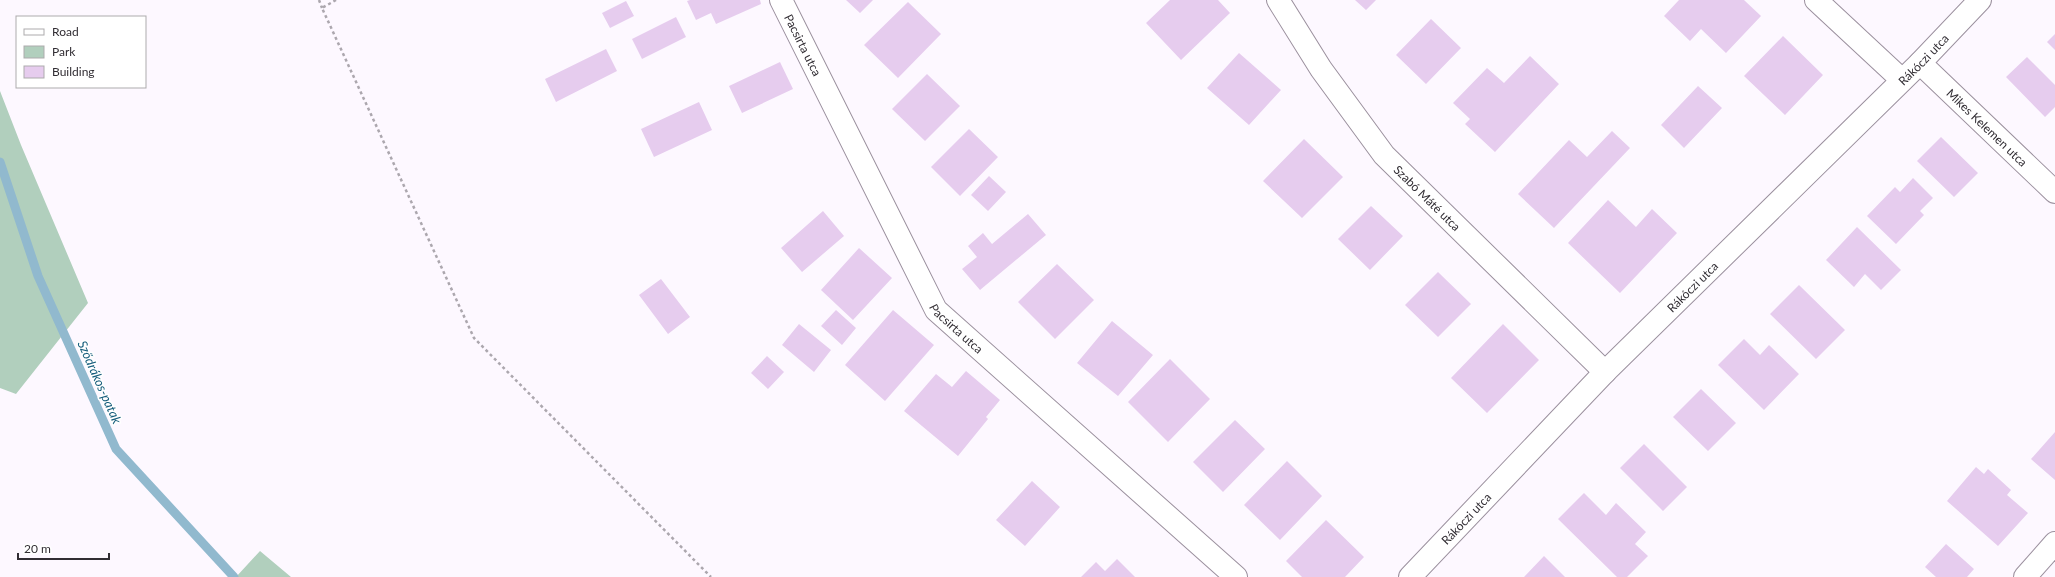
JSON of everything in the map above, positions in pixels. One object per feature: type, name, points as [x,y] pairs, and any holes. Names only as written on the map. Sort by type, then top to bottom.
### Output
[{"type":"street","name":"Pacsirta utca","points":[[781,0],[936,310],[1236,577]]},
{"type":"street","name":"Szabó Máté utca","points":[[1278,0],[1320,69],[1384,155],[1605,372]]},
{"type":"street","points":[[1816,0],[1902,80]]},
{"type":"street","name":"Rákóczi utca","points":[[1410,577],[1605,372],[1920,63],[1980,0]]},
{"type":"street","name":"Mikes Kelemen utca","points":[[1920,63],[2055,192]]},
{"type":"street","points":[[2025,577],[2055,544]]},
{"type":"path","points":[[319,0],[474,338],[711,577]]},
{"type":"path","points":[[322,8],[336,0]]},
{"type":"green space","points":[[0,91],[21,145],[88,303],[16,394],[0,388]]},
{"type":"green space","points":[[260,551],[291,577],[236,577]]},
{"type":"building","points":[[760,0],[761,4],[716,24],[711,13],[696,20],[687,1]]},
{"type":"building","points":[[846,0],[873,0],[860,13]]},
{"type":"building","points":[[1170,0],[1218,0],[1230,13],[1181,60],[1146,23]]},
{"type":"building","points":[[1355,0],[1376,0],[1366,10]]},
{"type":"building","points":[[1679,0],[1744,0],[1761,16],[1726,53],[1701,29],[1690,41],[1664,16]]},
{"type":"building","points":[[626,1],[634,16],[610,28],[602,13]]},
{"type":"building","points":[[908,2],[941,34],[898,78],[864,45]]},
{"type":"building","points":[[676,17],[686,37],[642,59],[632,39]]},
{"type":"building","points":[[1431,19],[1461,48],[1426,84],[1396,55]]},
{"type":"building","points":[[2055,34],[2055,50],[2047,42]]},
{"type":"building","points":[[1783,36],[1823,75],[1785,115],[1744,76]]},
{"type":"building","points":[[606,49],[617,71],[556,102],[545,79]]},
{"type":"building","points":[[1239,53],[1281,90],[1249,125],[1207,88]]},
{"type":"building","points":[[1530,56],[1559,84],[1495,152],[1465,124],[1470,119],[1453,103],[1487,68],[1504,83]]},
{"type":"building","points":[[2027,57],[2055,85],[2055,107],[2045,117],[2006,77]]},
{"type":"building","points":[[780,62],[793,89],[742,113],[729,86]]},
{"type":"building","points":[[927,74],[960,106],[925,141],[892,109]]},
{"type":"building","points":[[1698,86],[1722,108],[1684,148],[1661,125]]},
{"type":"building","points":[[699,102],[712,130],[654,157],[641,129]]},
{"type":"building","points":[[969,129],[998,157],[960,196],[931,167]]},
{"type":"building","points":[[1612,131],[1630,148],[1554,228],[1518,194],[1569,140],[1587,157]]},
{"type":"building","points":[[1941,137],[1978,173],[1954,197],[1917,161]]},
{"type":"building","points":[[1304,139],[1343,177],[1302,218],[1263,181]]},
{"type":"building","points":[[989,176],[1006,192],[988,211],[971,195]]},
{"type":"building","points":[[1913,178],[1933,198],[1920,211],[1924,215],[1896,244],[1867,216],[1895,187],[1900,192]]},
{"type":"building","points":[[1608,200],[1636,227],[1652,209],[1677,233],[1620,293],[1568,243]]},
{"type":"building","points":[[1371,206],[1403,236],[1370,270],[1338,239]]},
{"type":"building","points":[[823,211],[844,236],[802,272],[781,248]]},
{"type":"building","points":[[1028,214],[1046,235],[980,290],[962,269],[977,257],[968,246],[983,233],[992,244]]},
{"type":"building","points":[[1857,227],[1901,270],[1881,290],[1865,274],[1854,287],[1826,260]]},
{"type":"building","points":[[859,248],[892,278],[853,320],[821,290]]},
{"type":"building","points":[[1057,264],[1094,300],[1055,339],[1018,302]]},
{"type":"building","points":[[1438,272],[1471,304],[1438,337],[1405,305]]},
{"type":"building","points":[[661,279],[690,317],[668,334],[639,295]]},
{"type":"building","points":[[1799,285],[1845,330],[1816,359],[1770,314]]},
{"type":"building","points":[[836,310],[856,328],[842,345],[821,326]]},
{"type":"building","points":[[893,310],[934,345],[885,401],[845,365]]},
{"type":"building","points":[[1112,321],[1153,355],[1118,396],[1077,363]]},
{"type":"building","points":[[799,324],[831,350],[814,372],[782,345]]},
{"type":"building","points":[[1503,324],[1539,360],[1487,413],[1451,378]]},
{"type":"building","points":[[1744,339],[1760,355],[1769,345],[1799,374],[1764,410],[1718,365]]},
{"type":"building","points":[[767,356],[784,372],[768,389],[751,373]]},
{"type":"building","points":[[1170,359],[1210,399],[1168,442],[1128,402]]},
{"type":"building","points":[[966,371],[1000,400],[986,417],[988,419],[958,456],[904,411],[936,374],[952,387]]},
{"type":"building","points":[[1701,389],[1736,423],[1708,451],[1673,417]]},
{"type":"building","points":[[1235,420],[1265,449],[1223,492],[1193,462]]},
{"type":"building","points":[[2055,432],[2055,480],[2031,459]]},
{"type":"building","points":[[1644,444],[1687,487],[1663,511],[1620,468]]},
{"type":"building","points":[[1287,461],[1322,496],[1280,540],[1244,505]]},
{"type":"building","points":[[1976,467],[1984,474],[1988,469],[2011,490],[2007,495],[2028,513],[1998,546],[1947,501]]},
{"type":"building","points":[[1032,481],[1060,507],[1025,546],[996,520]]},
{"type":"building","points":[[1584,493],[1606,515],[1616,503],[1646,532],[1635,544],[1648,556],[1627,577],[1617,577],[1558,519]]},
{"type":"building","points":[[1326,520],[1364,557],[1345,577],[1302,577],[1286,561]]},
{"type":"building","points":[[1946,544],[1974,569],[1967,577],[1936,577],[1925,567]]},
{"type":"building","points":[[1544,556],[1565,577],[1524,577]]},
{"type":"building","points":[[1117,559],[1135,577],[1081,577],[1096,562],[1105,571]]},
{"type":"waterway","name":"Sződrákos-patak","points":[[0,162],[38,276],[116,449],[234,577]]}]
